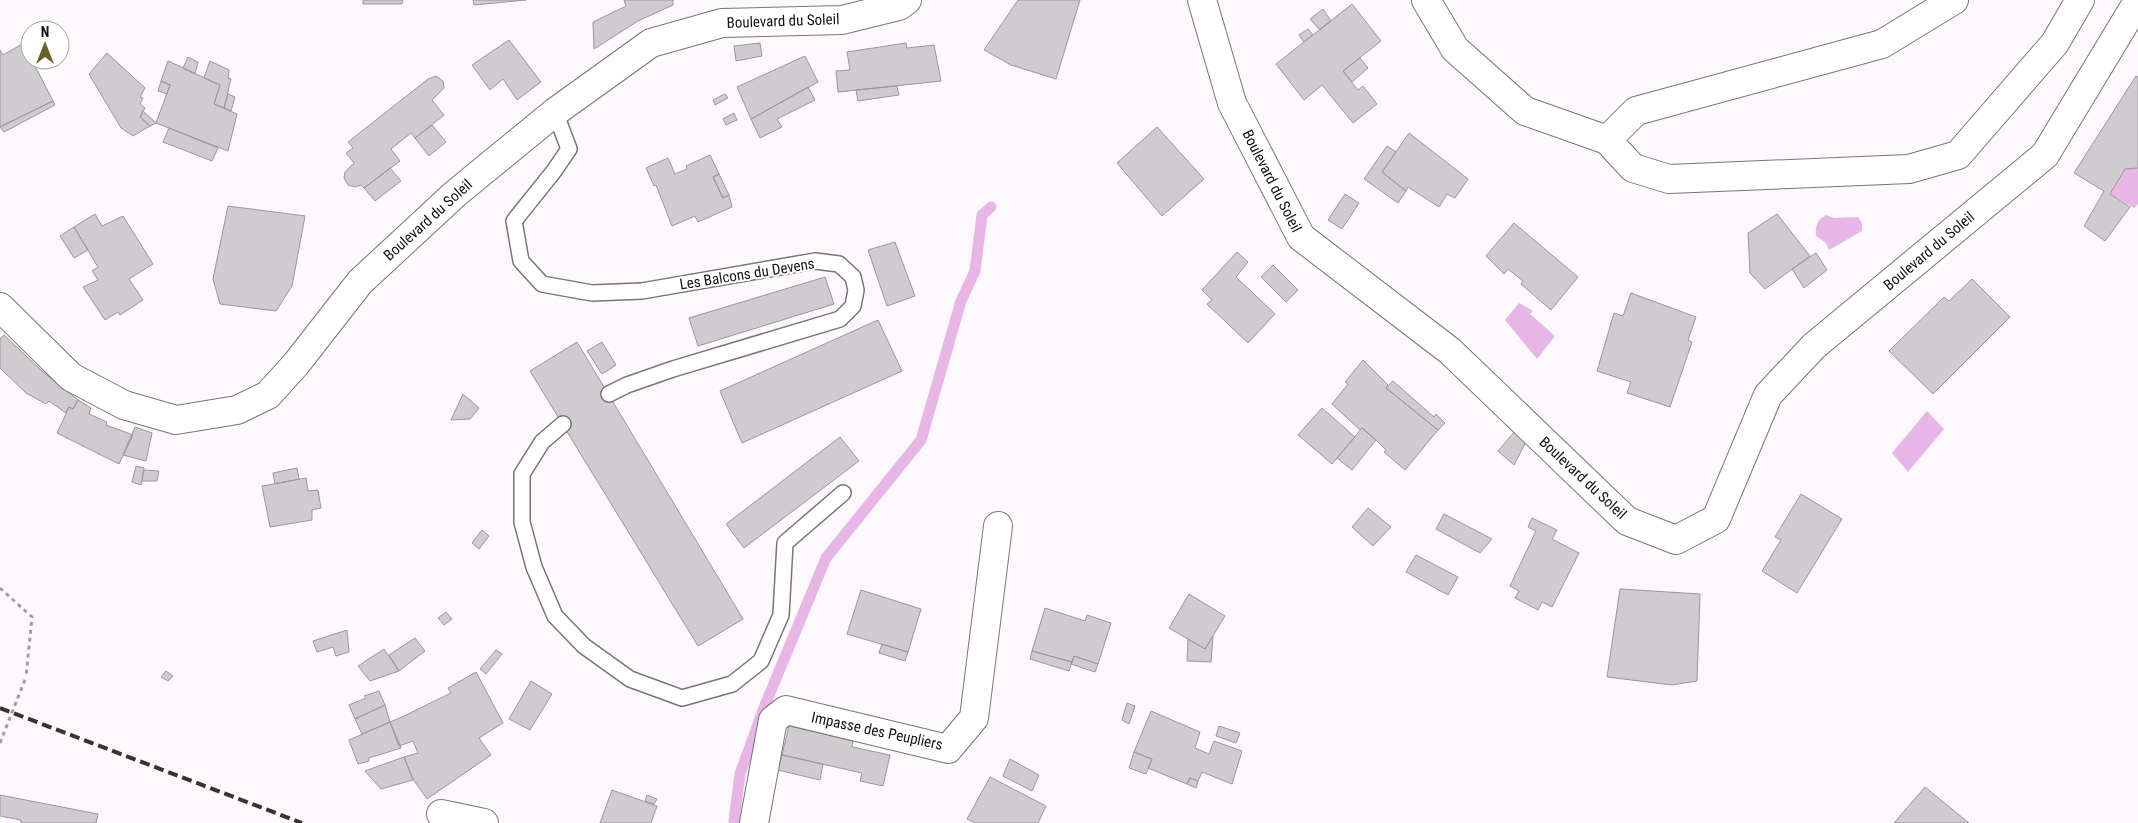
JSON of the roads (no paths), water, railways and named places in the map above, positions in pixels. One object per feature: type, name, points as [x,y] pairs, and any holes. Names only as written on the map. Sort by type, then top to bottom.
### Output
[{"type":"street","name":"Boulevard du Soleil","points":[[0,307],[71,377],[124,405],[176,420],[237,410],[268,396],[296,364],[360,282],[455,194],[555,112],[651,43],[722,23],[842,20],[899,6],[907,0]]},
{"type":"street","name":"Boulevard du Soleil","points":[[1202,0],[1232,103],[1301,238],[1450,350],[1627,521],[1676,540],[1716,519],[1768,396],[1814,346],[2045,155],[2138,1]]},
{"type":"street","points":[[1426,0],[1455,49],[1525,111],[1607,140],[1633,168],[1669,180],[1909,169],[1958,155],[2055,43],[2080,0]]},
{"type":"street","points":[[1607,140],[1636,111],[1882,44],[1954,0]]},
{"type":"street","name":"Impasse des Peupliers","points":[[754,823],[773,720],[786,710],[948,749],[974,718],[998,526]]},
{"type":"street","points":[[442,814],[484,823]]},
{"type":"lane","name":"Les Balcons du Devens","points":[[555,112],[569,149],[514,222],[521,261],[542,284],[592,293],[642,291],[815,260],[839,264],[852,277],[856,290],[853,306],[840,319],[673,369],[627,385],[609,394]]},
{"type":"lane","points":[[563,424],[542,442],[522,474],[522,522],[534,567],[555,616],[584,646],[630,679],[682,698],[732,684],[761,661],[781,615],[785,543],[843,493]]},
{"type":"waterway","points":[[734,821],[740,774],[765,705],[826,558],[921,440],[961,301],[975,271],[982,215],[991,207]]},
{"type":"railway","points":[[0,708],[302,823]]}]
